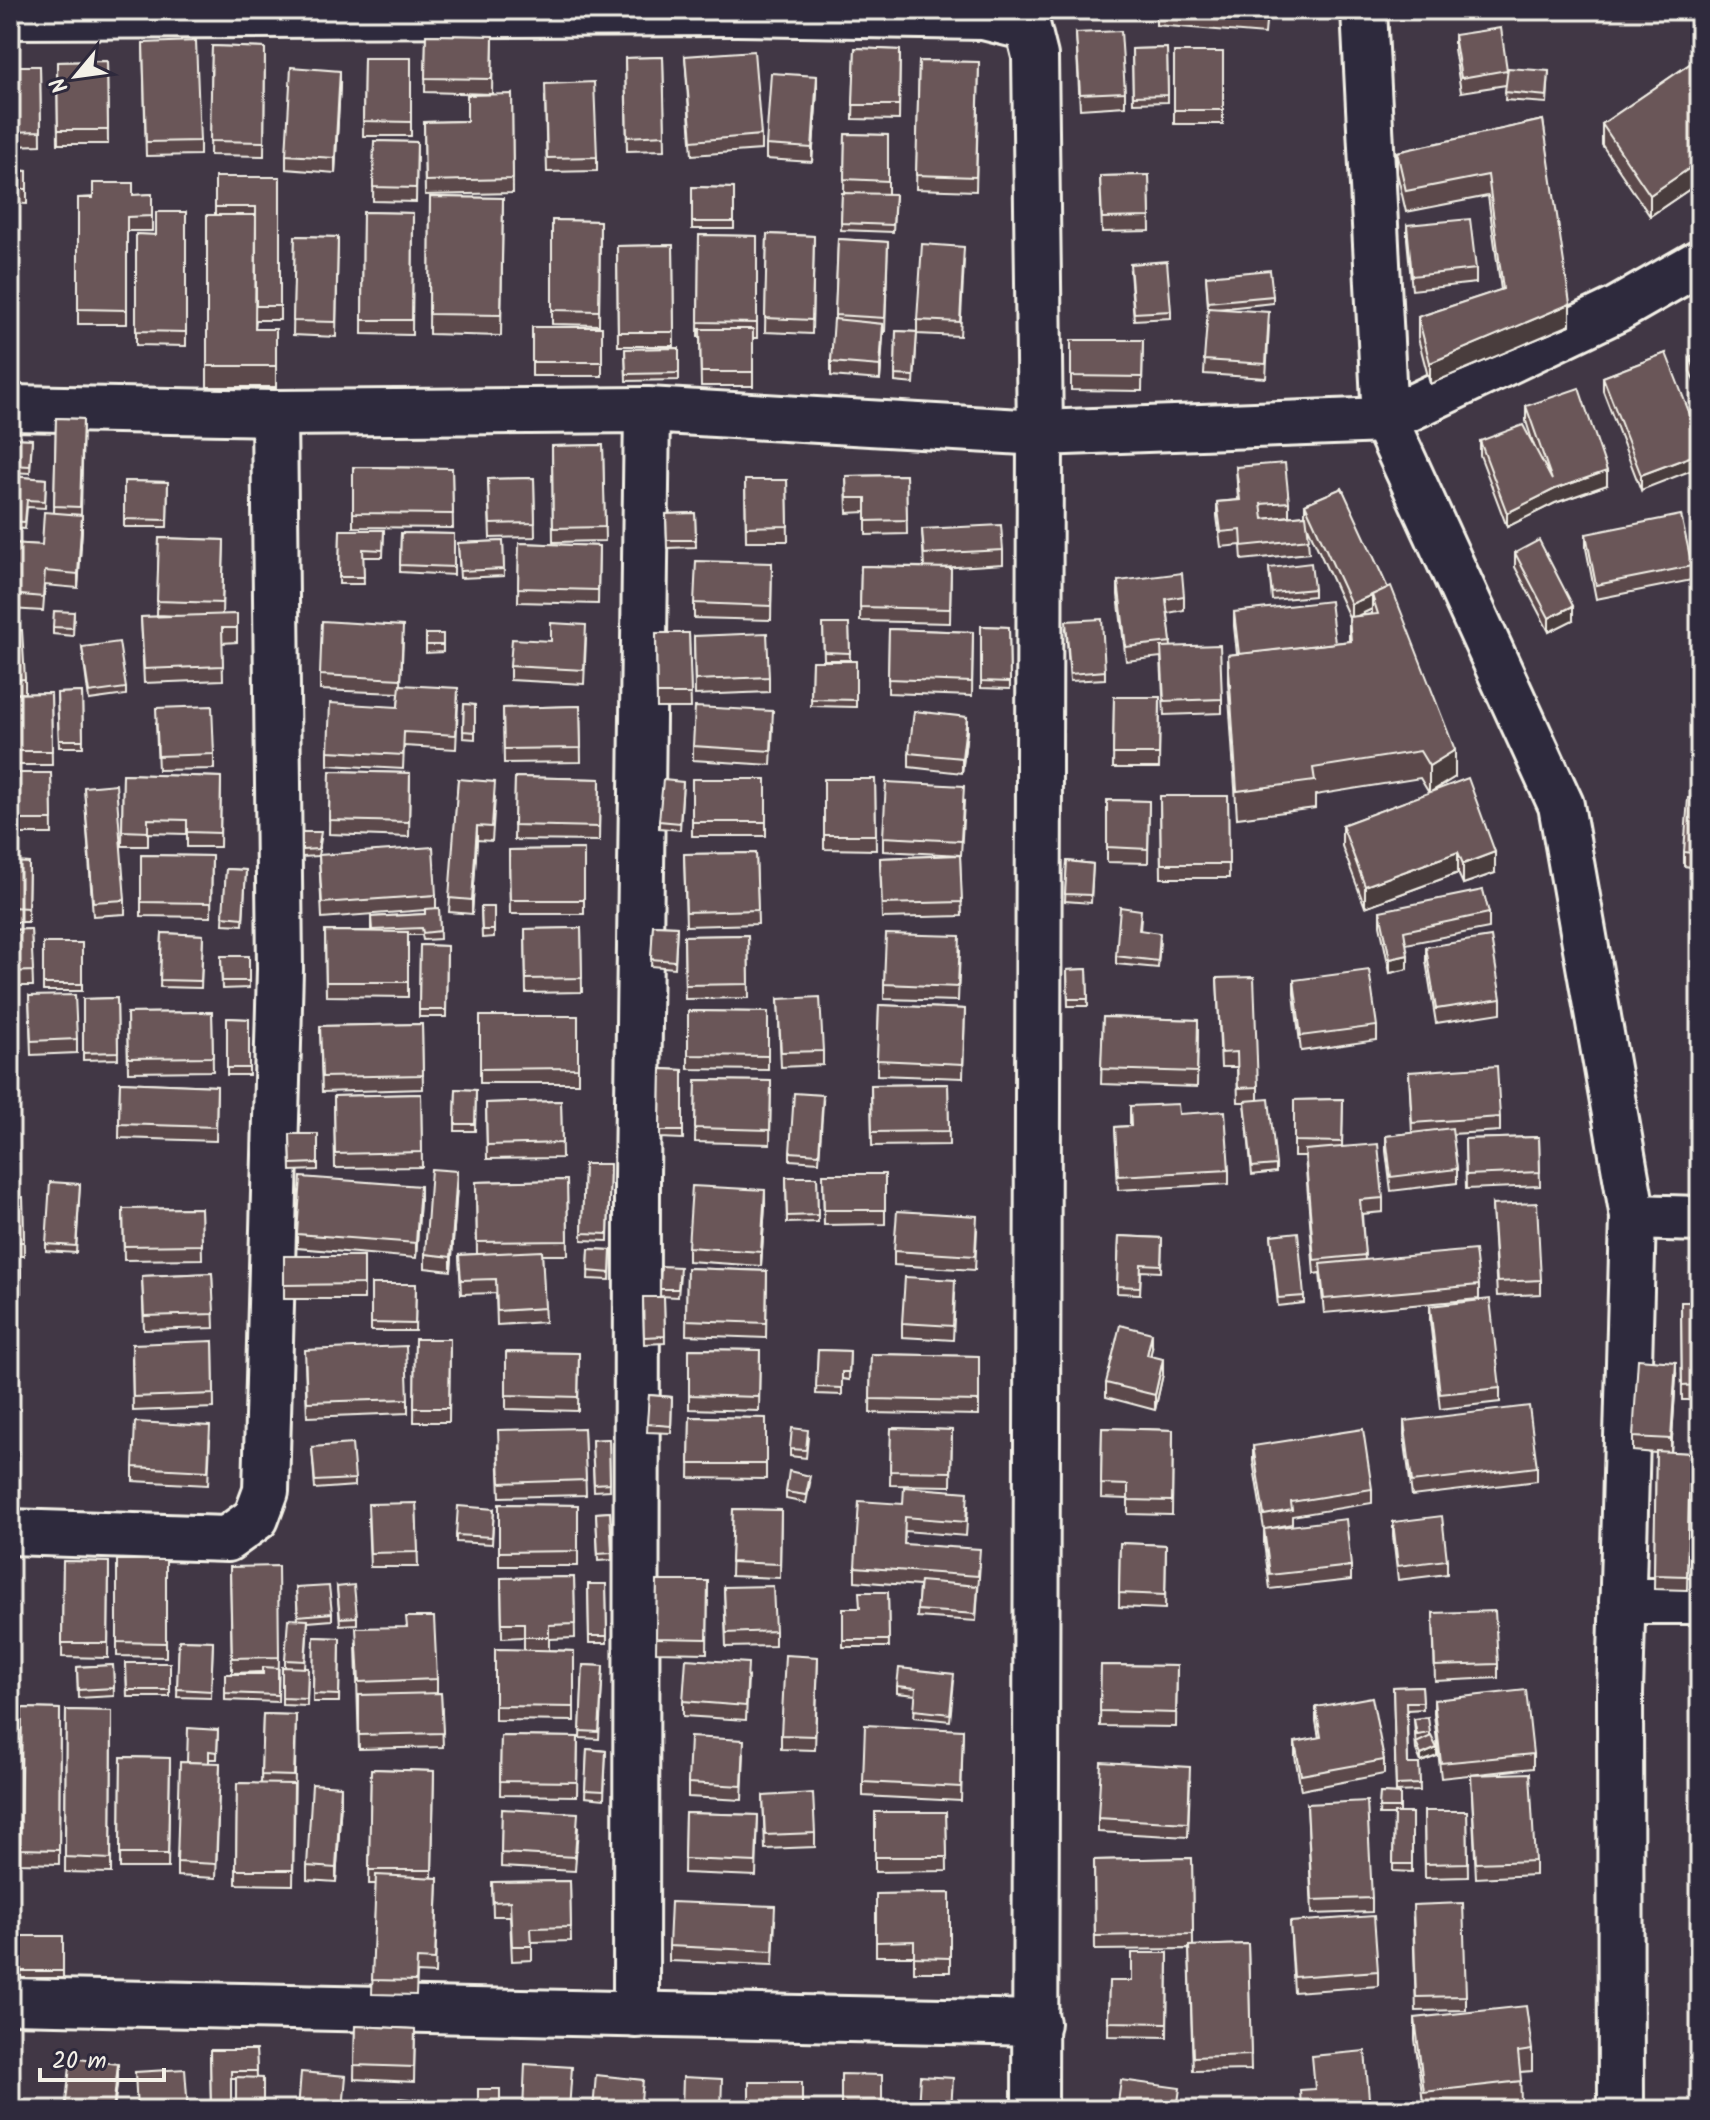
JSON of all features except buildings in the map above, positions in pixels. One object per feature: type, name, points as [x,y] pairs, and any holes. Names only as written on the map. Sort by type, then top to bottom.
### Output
[{"type":"street","points":[[1364,10],[1385,420],[1561,805],[1633,1217],[1620,1694],[1621,2110]]},
{"type":"street","points":[[10,16],[736,12],[983,17],[1028,28],[1035,56],[1040,433],[1035,2110]]},
{"type":"street","points":[[10,408],[274,413],[647,410],[1040,433],[1385,420],[1618,309],[1700,262]]},
{"type":"street","points":[[636,2015],[637,1177],[647,410]]},
{"type":"street","points":[[10,1532],[227,1539],[256,1518],[266,1491],[280,969],[274,413]]},
{"type":"street","points":[[1633,1217],[1700,1219]]},
{"type":"street","points":[[1622,1601],[1700,1601]]},
{"type":"street","points":[[10,2001],[1037,2023]]},
{"type":"shaded area","points":[[1700,1829],[1700,2110],[1692,2110]]}]
